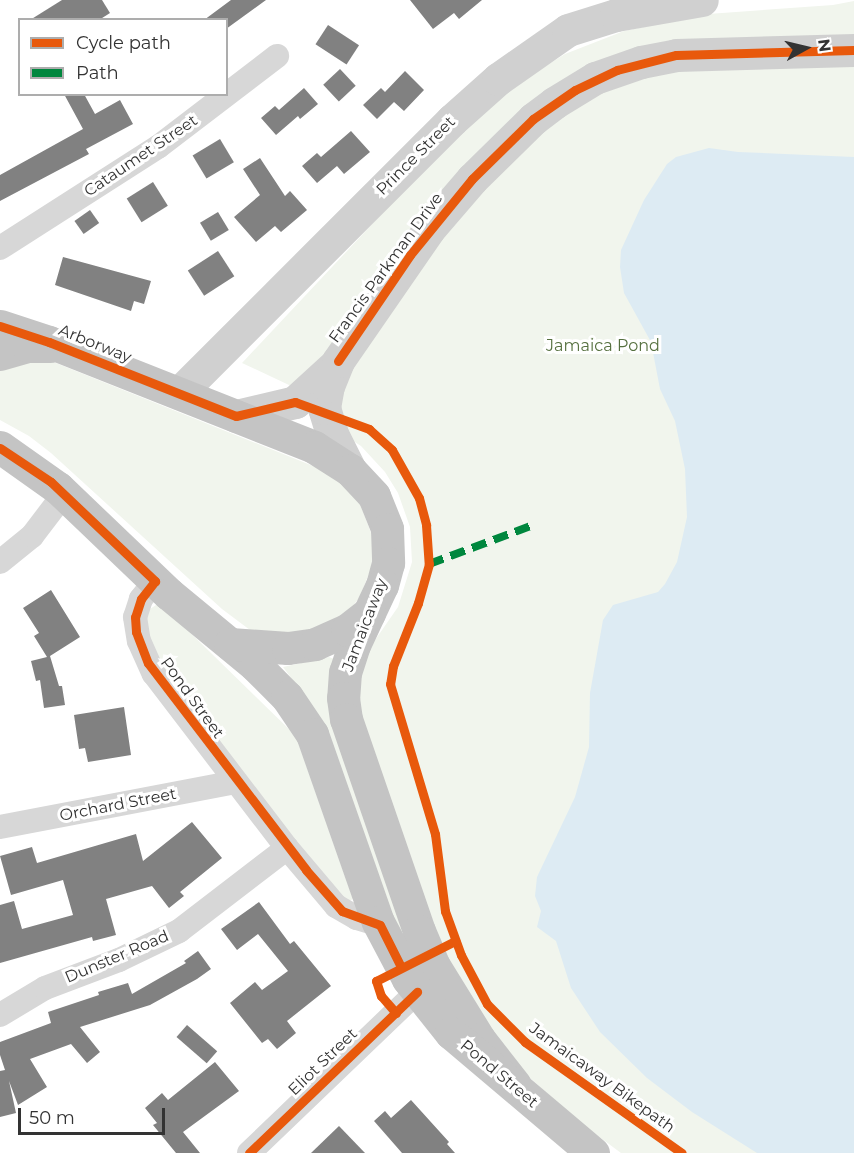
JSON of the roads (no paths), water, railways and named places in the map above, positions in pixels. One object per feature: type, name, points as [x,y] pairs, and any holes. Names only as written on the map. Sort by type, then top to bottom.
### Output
[{"type":"highway","name":"Arborway","points":[[0,327],[61,347],[179,393]]},
{"type":"highway","points":[[0,354],[28,346],[61,347]]},
{"type":"highway","name":"Jamaicaway","points":[[179,393],[314,447],[350,470],[378,504],[388,536],[387,568],[345,672],[343,698],[349,730],[419,931],[434,966],[479,1039],[515,1085]]},
{"type":"highway","points":[[1,447],[38,472],[64,494],[155,581],[230,644],[282,692],[312,734],[380,925]]},
{"type":"highway","points":[[230,644],[288,648],[315,644],[347,630],[369,613]]},
{"type":"highway","name":"Pond Street","points":[[380,925],[417,992],[451,1033],[593,1153]]},
{"type":"main road","name":"Prince Street","points":[[179,393],[452,120],[498,79],[568,30],[616,15],[702,0]]},
{"type":"main road","name":"Francis Parkman Drive","points":[[236,416],[295,402],[311,389],[338,361],[410,255],[465,187],[533,119],[575,90],[616,69],[676,55],[854,50]]},
{"type":"main road","name":"Francis Parkman Drive","points":[[338,361],[328,386],[324,408],[330,428],[350,470]]},
{"type":"street","name":"Cataumet Street","points":[[228,93],[277,56]]},
{"type":"street","name":"Cataumet Street","points":[[0,248],[158,147],[225,96]]},
{"type":"street","points":[[0,562],[32,536],[64,494]]},
{"type":"street","name":"Pond Street","points":[[155,581],[141,599],[136,611],[136,632],[142,651],[158,679],[287,848],[336,906],[357,918],[380,925]]},
{"type":"street","name":"Orchard Street","points":[[0,826],[236,782]]},
{"type":"street","name":"Dunster Road","points":[[0,1016],[45,988],[126,957],[179,931],[287,848]]},
{"type":"street","name":"Eliot Street","points":[[249,1153],[417,992]]},
{"type":"park label","name":"Jamaica Pond","points":[[603,346]]}]
